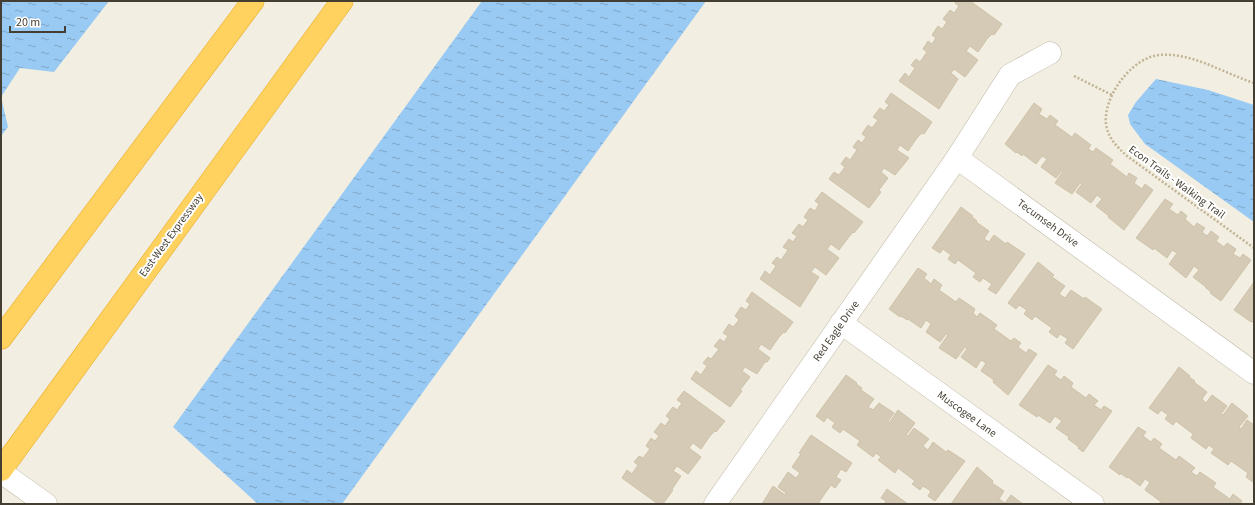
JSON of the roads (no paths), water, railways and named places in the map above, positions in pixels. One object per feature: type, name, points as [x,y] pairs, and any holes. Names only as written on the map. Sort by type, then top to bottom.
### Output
[{"type":"highway","points":[[1,338],[253,1]]},
{"type":"highway","name":"East-West Expressway","points":[[1,471],[342,1]]},
{"type":"street","points":[[957,158],[1010,75],[1050,53]]},
{"type":"street","name":"Red Eagle Drive","points":[[715,504],[957,158]]},
{"type":"street","name":"Tecumseh Drive","points":[[957,158],[1254,373]]},
{"type":"street","name":"Muscogee Lane","points":[[841,323],[1093,504]]},
{"type":"street","points":[[1,471],[46,504]]},
{"type":"water","points":[[1,1],[109,1],[54,72],[20,68],[1,97]]},
{"type":"water","points":[[482,1],[706,1],[342,504],[258,504],[173,427]]},
{"type":"water","points":[[1156,79],[1208,90],[1254,105],[1254,222],[1145,144],[1130,124],[1128,115],[1136,102]]},
{"type":"water","points":[[1,97],[8,127],[1,136]]}]
